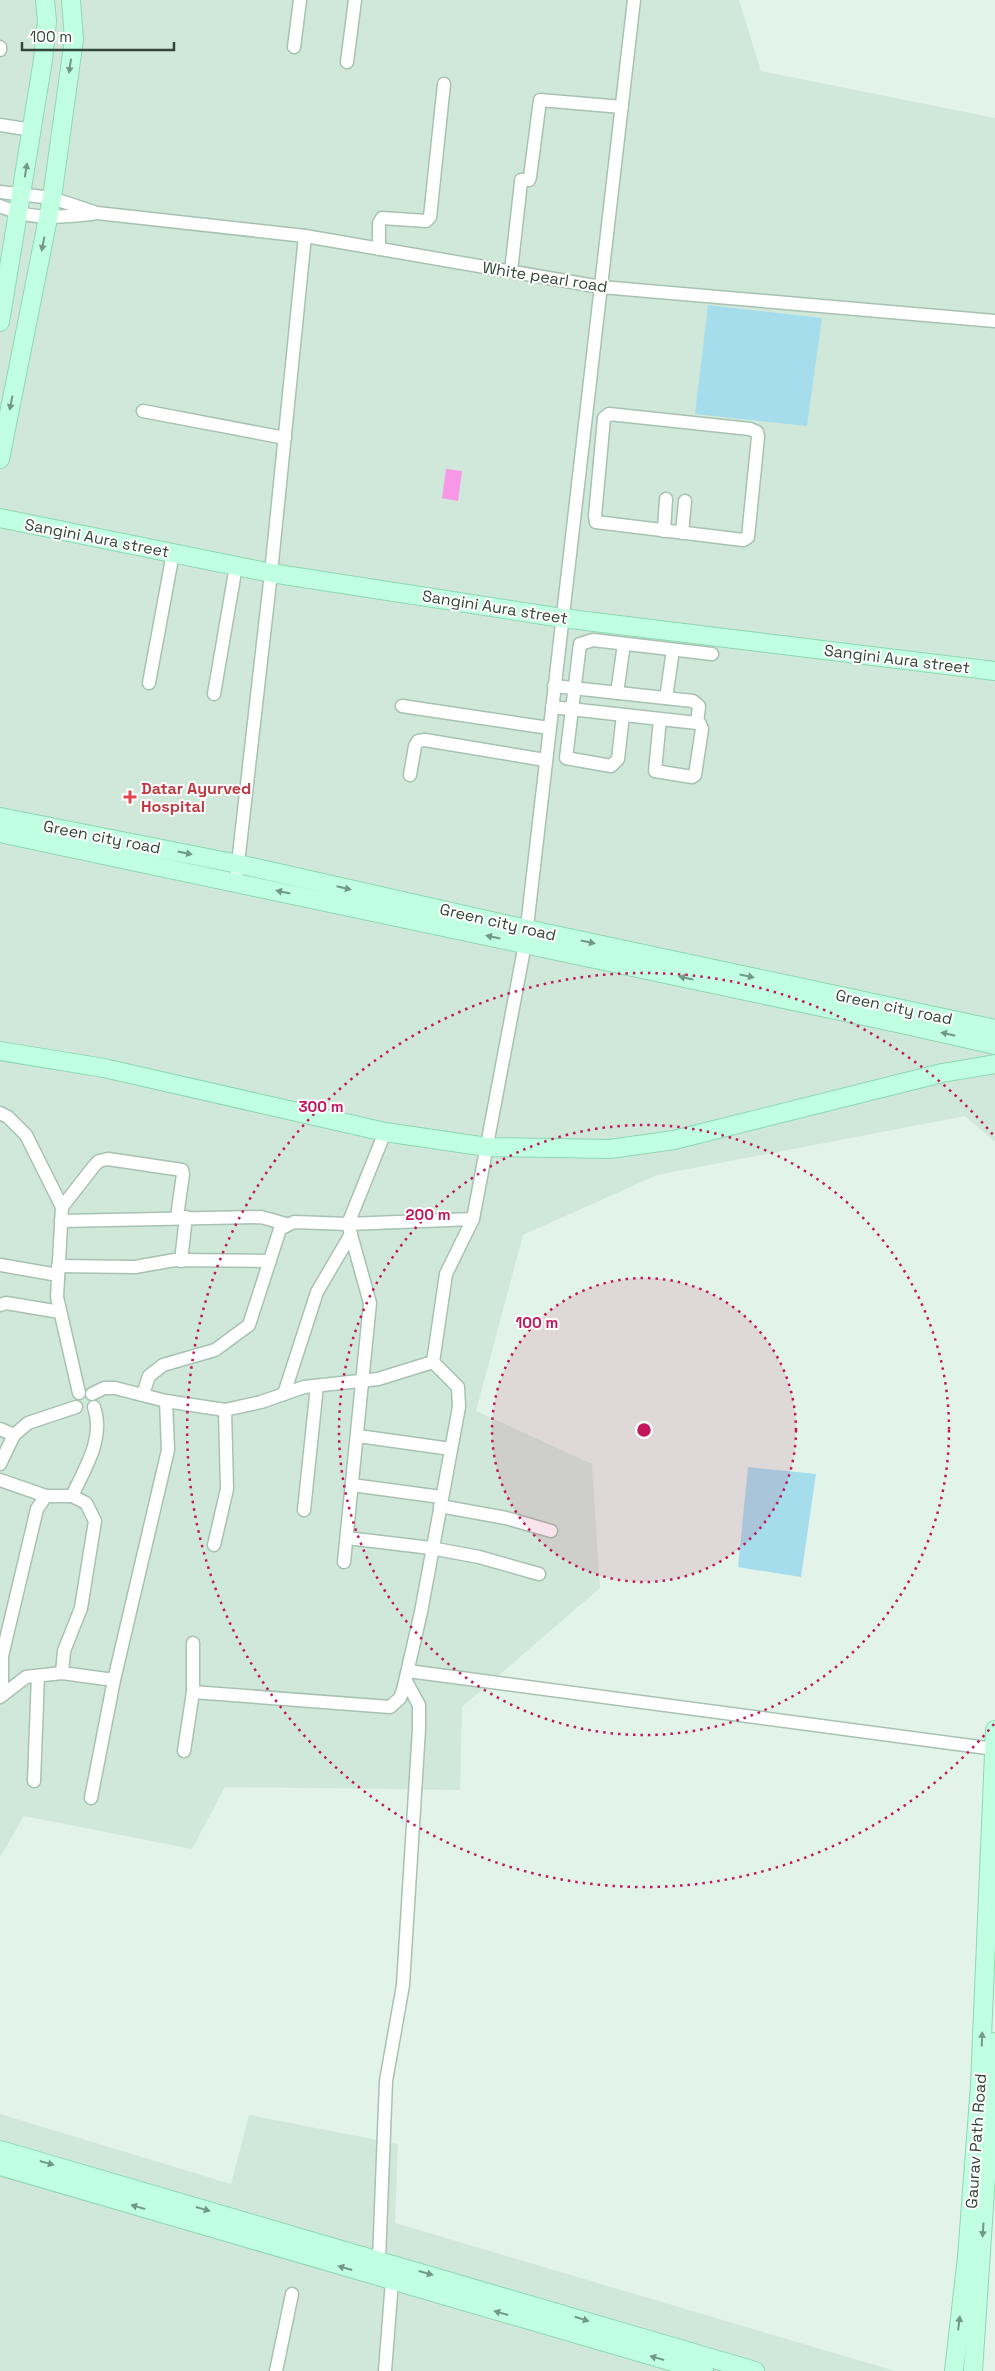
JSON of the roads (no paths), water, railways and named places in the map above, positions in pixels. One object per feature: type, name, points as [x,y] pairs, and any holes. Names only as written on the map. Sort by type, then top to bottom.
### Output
[{"type":"street","points":[[0,322],[44,60],[47,22],[45,0]]},
{"type":"street","points":[[0,459],[52,198],[74,38],[71,0]]},
{"type":"street","points":[[294,47],[300,0]]},
{"type":"street","points":[[347,62],[355,0]]},
{"type":"street","points":[[433,1362],[446,1274],[473,1219],[526,937],[634,0]]},
{"type":"street","points":[[379,249],[379,223],[382,218],[426,221],[430,217],[444,84]]},
{"type":"street","points":[[511,271],[521,180],[529,180],[530,177],[540,100],[622,107]]},
{"type":"street","points":[[0,124],[32,130]]},
{"type":"street","points":[[0,192],[22,193],[52,198],[97,213]]},
{"type":"street","points":[[0,206],[18,214],[48,218],[97,213]]},
{"type":"street","name":"White pearl road","points":[[97,213],[305,236],[602,287],[995,320]]},
{"type":"street","points":[[236,882],[271,573],[305,236]]},
{"type":"street","points":[[143,411],[285,438]]},
{"type":"street","points":[[606,414],[750,429],[757,432],[748,537],[743,540],[664,530],[596,522],[597,489],[604,418],[606,414]]},
{"type":"street","points":[[577,487],[597,489]]},
{"type":"street","points":[[664,530],[666,498]]},
{"type":"street","points":[[682,533],[685,501]]},
{"type":"street","name":"Sangini Aura street","points":[[0,518],[271,573],[562,618],[995,671]]},
{"type":"street","points":[[150,683],[173,553]]},
{"type":"street","points":[[214,694],[236,566]]},
{"type":"street","points":[[623,715],[618,759],[611,766],[566,758],[580,644],[590,640],[712,654]]},
{"type":"street","points":[[617,693],[624,644]]},
{"type":"street","points":[[666,698],[673,650]]},
{"type":"street","points":[[554,686],[696,702],[699,706],[697,723]]},
{"type":"street","points":[[402,706],[549,728]]},
{"type":"street","points":[[552,707],[697,723],[702,728],[695,775],[690,778],[655,771],[660,719]]},
{"type":"street","points":[[410,775],[415,746],[418,741],[425,740],[545,760]]},
{"type":"street","name":"Green city road","points":[[0,817],[238,864],[526,937],[995,1045]]},
{"type":"street","name":"Green city road","points":[[0,833],[236,882],[995,1029]]},
{"type":"street","points":[[0,1051],[104,1068],[385,1132],[487,1147],[610,1148],[674,1140],[942,1073],[995,1064]]},
{"type":"street","points":[[0,1113],[8,1117],[26,1135],[62,1207],[57,1297],[60,1312],[88,1398],[98,1420],[95,1445],[72,1496]]},
{"type":"street","points":[[284,1394],[317,1292],[349,1229],[385,1132]]},
{"type":"street","points":[[62,1207],[99,1161],[108,1159],[182,1170],[184,1174],[181,1260]]},
{"type":"street","points":[[61,1221],[182,1217],[261,1217],[286,1224]]},
{"type":"street","points":[[143,1394],[149,1376],[163,1365],[215,1350],[249,1324],[280,1229],[286,1224],[294,1222],[349,1229],[473,1219]]},
{"type":"street","points":[[344,1562],[370,1304],[349,1229]]},
{"type":"street","points":[[0,1265],[58,1270],[135,1267],[181,1260],[270,1261]]},
{"type":"street","points":[[0,1305],[6,1303],[60,1312]]},
{"type":"street","points":[[0,1464],[14,1435],[28,1423],[76,1407],[85,1412],[88,1398],[104,1388],[114,1388],[166,1401],[225,1410],[317,1386],[378,1379],[433,1362]]},
{"type":"street","points":[[193,1692],[390,1707],[400,1698],[407,1676],[421,1612],[431,1548],[459,1407],[458,1387],[433,1362]]},
{"type":"street","points":[[304,1510],[317,1386]]},
{"type":"street","points":[[91,1798],[114,1680],[168,1450],[166,1401]]},
{"type":"street","points":[[214,1545],[227,1488],[225,1410]]},
{"type":"street","points":[[0,1429],[14,1435]]},
{"type":"street","points":[[358,1436],[451,1449]]},
{"type":"street","points":[[0,1480],[46,1496],[72,1496],[86,1503],[95,1521],[81,1608],[64,1651],[62,1673]]},
{"type":"street","points":[[352,1485],[440,1501],[550,1531]]},
{"type":"street","points":[[1,1696],[2,1656],[37,1509],[46,1496]]},
{"type":"street","points":[[347,1538],[431,1548],[478,1557],[539,1574]]},
{"type":"street","points":[[184,1750],[193,1692],[193,1644]]},
{"type":"street","points":[[1,1696],[26,1677],[62,1673],[114,1680]]},
{"type":"street","points":[[34,1781],[38,1676]]},
{"type":"street","points":[[407,1676],[994,1749]]},
{"type":"street","points":[[378,2259],[386,2081],[403,1985],[419,1729],[419,1705],[407,1676]]},
{"type":"street","name":"Gaurav Path Road","points":[[973,2371],[987,2120],[995,1730]]},
{"type":"street","name":"Gaurav Path Road","points":[[954,2371],[967,2257],[987,2120],[995,2042]]},
{"type":"street","points":[[0,2150],[378,2259],[755,2371]]},
{"type":"street","points":[[0,2166],[704,2371]]},
{"type":"street","points":[[385,2371],[392,2281],[398,2265]]},
{"type":"street","points":[[276,2371],[292,2294]]},
{"type":"place","name":"Datar Ayurved Hospital","points":[[130,797]]}]
